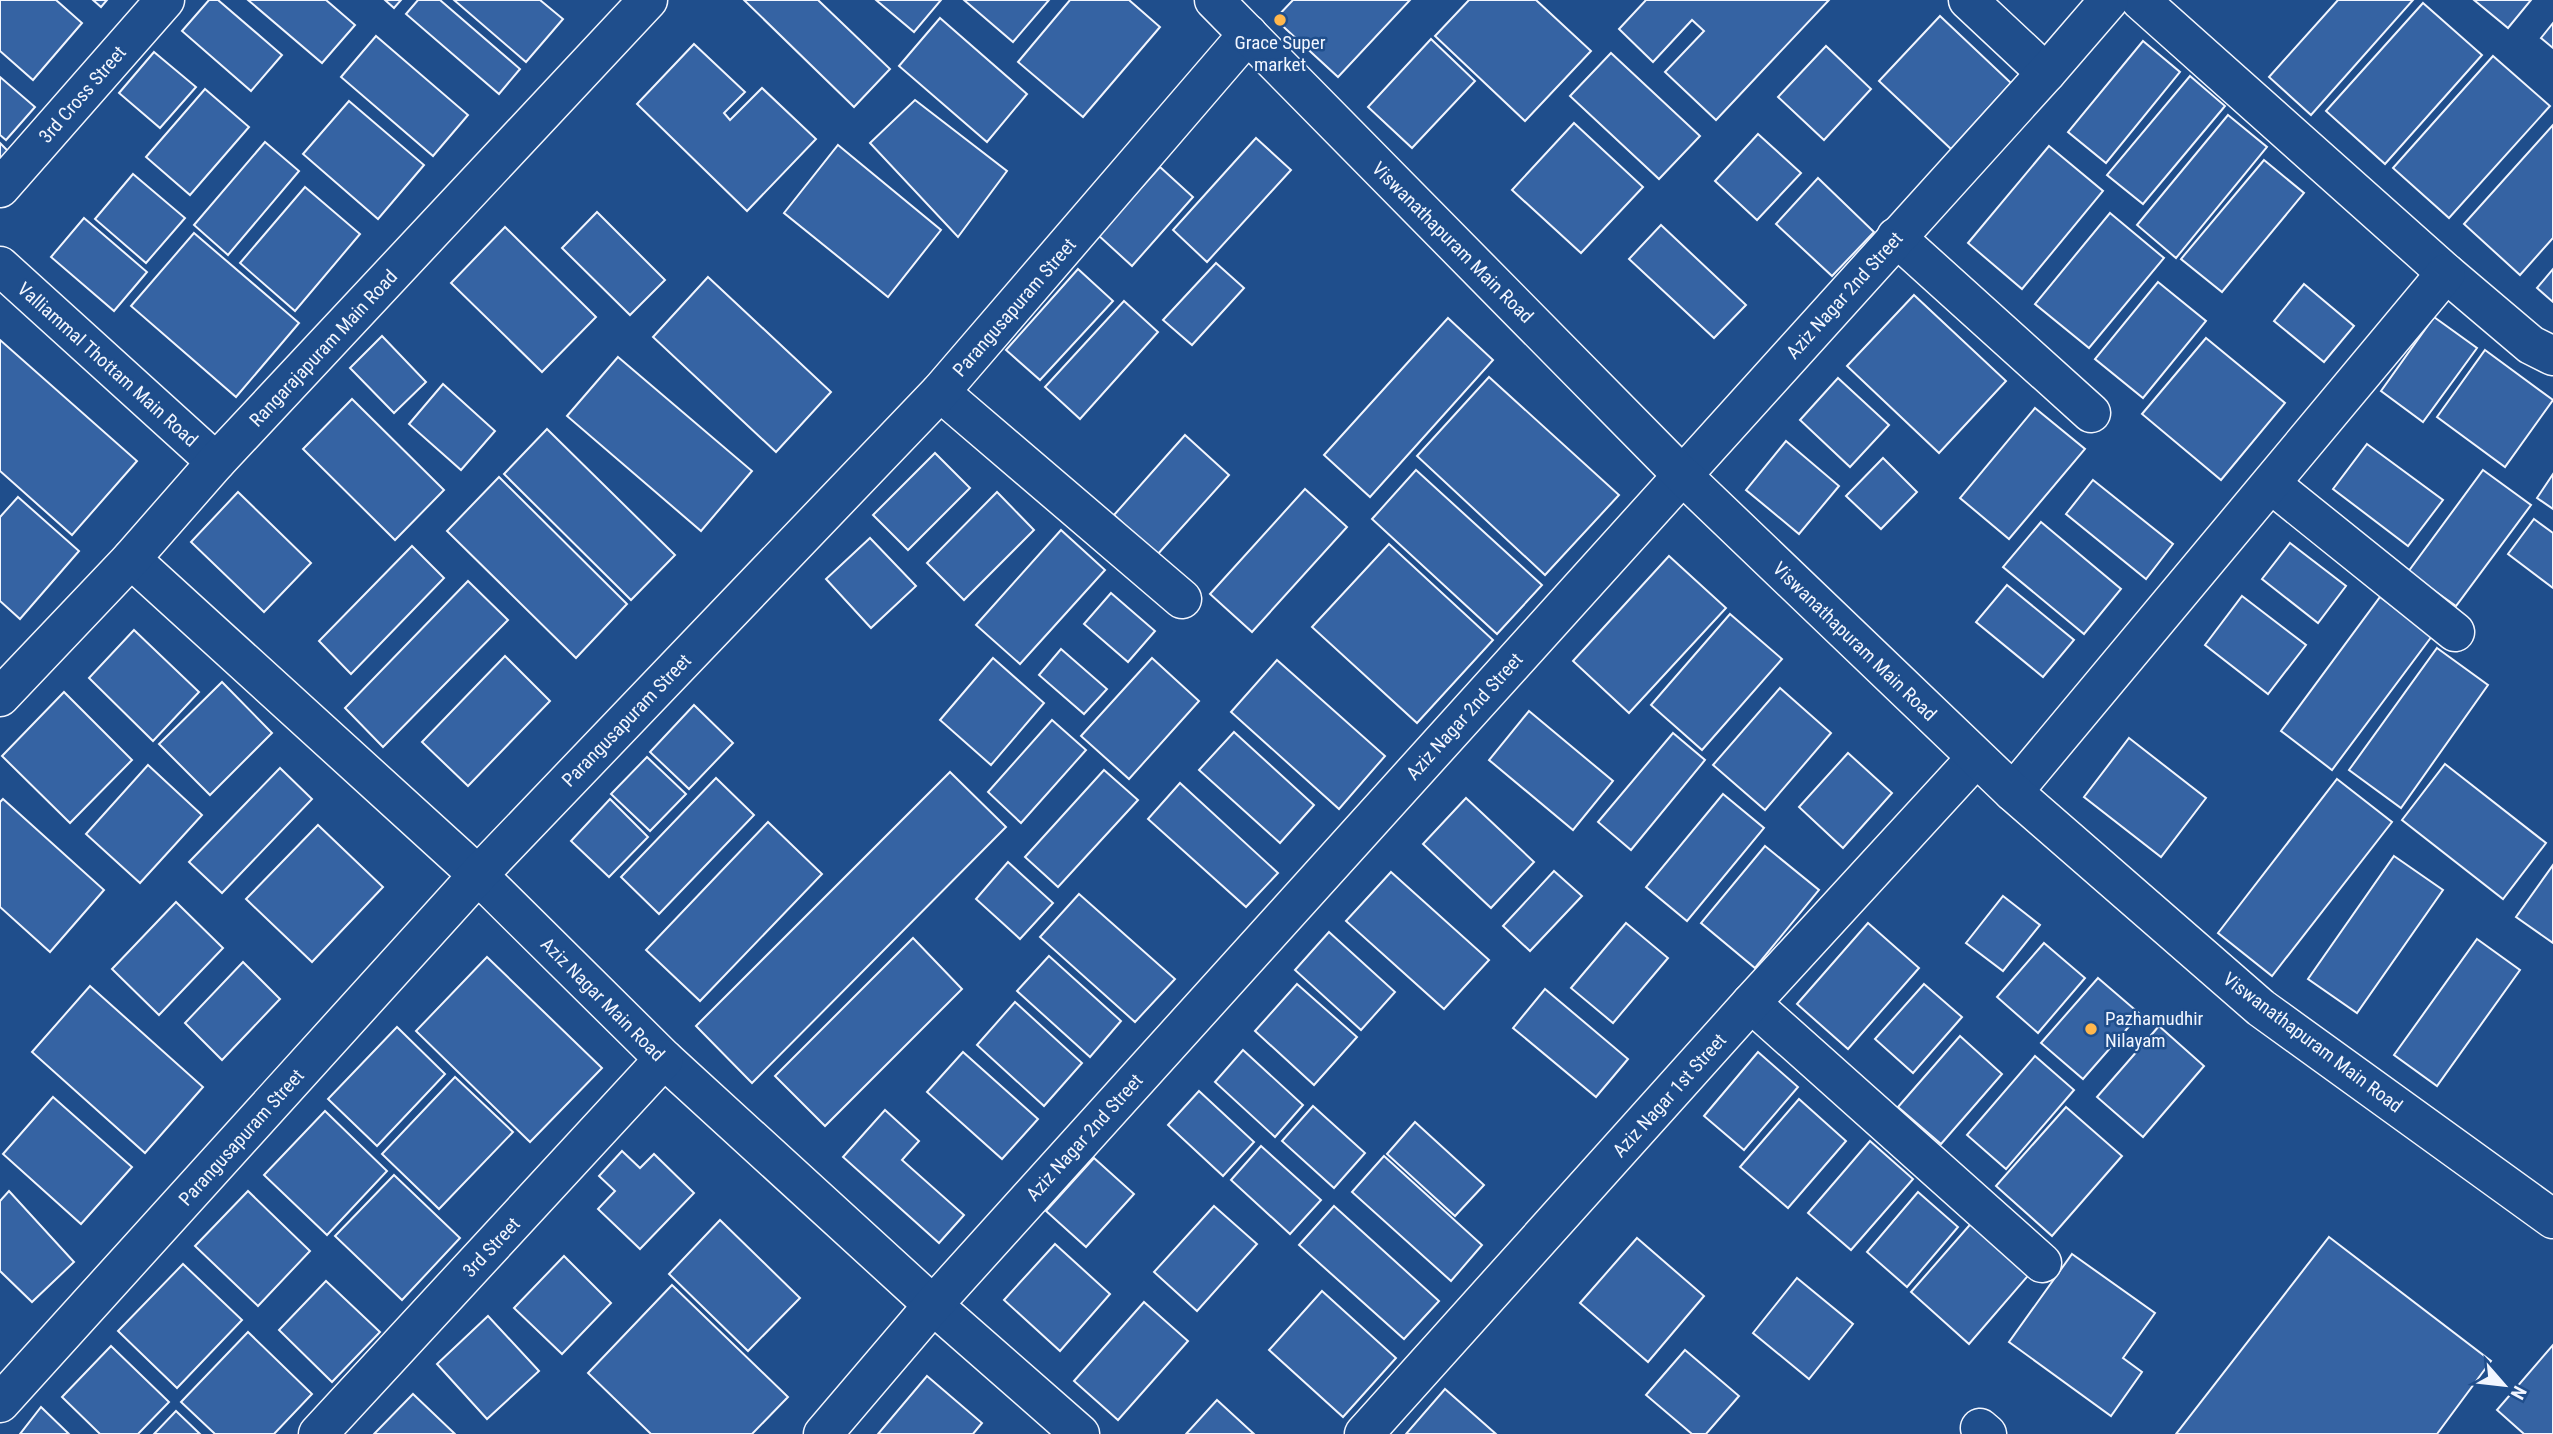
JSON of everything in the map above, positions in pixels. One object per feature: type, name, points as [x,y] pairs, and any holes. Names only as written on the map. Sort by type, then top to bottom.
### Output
[{"type":"street","name":"3rd Cross Street","points":[[0,188],[165,0]]},
{"type":"street","name":"Rangarajapuram Main Road","points":[[0,697],[648,0]]},
{"type":"street","name":"Viswanathapuram Main Road","points":[[1214,0],[1682,475],[2013,792],[2260,1008],[2553,1219]]},
{"type":"street","points":[[1968,0],[2046,73]]},
{"type":"street","name":"Aziz Nagar 2nd Street","points":[[823,1434],[933,1305],[2109,0]]},
{"type":"street","points":[[2140,0],[2446,273],[2531,345],[2553,356]]},
{"type":"street","name":"Parangusapuram Street","points":[[0,1403],[478,875],[940,392],[1248,34]]},
{"type":"street","points":[[1896,237],[2091,413]]},
{"type":"street","name":"Valliammal Thottam Main Road","points":[[0,266],[216,462]]},
{"type":"street","points":[[2013,792],[2446,273]]},
{"type":"street","points":[[940,392],[1182,599]]},
{"type":"street","points":[[2272,484],[2455,632]]},
{"type":"street","name":"Aziz Nagar Main Road","points":[[131,559],[478,875],[664,1059],[933,1305],[1080,1434]]},
{"type":"street","name":"Aziz Nagar 1st Street","points":[[1364,1434],[1751,1003],[1976,758]]},
{"type":"street","points":[[1751,1003],[2042,1263]]},
{"type":"street","name":"3rd Street","points":[[318,1434],[664,1059]]},
{"type":"building","points":[[0,0],[56,0],[82,23],[33,80],[0,51]]},
{"type":"building","points":[[93,0],[107,0],[101,7]]},
{"type":"building","points":[[209,0],[218,0],[282,55],[251,91],[182,31]]},
{"type":"building","points":[[248,0],[326,0],[355,25],[322,63]]},
{"type":"building","points":[[385,0],[401,0],[394,8]]},
{"type":"building","points":[[418,0],[440,0],[520,69],[499,94],[406,14]]},
{"type":"building","points":[[454,0],[540,0],[563,19],[526,62]]},
{"type":"building","points":[[744,0],[818,0],[890,69],[854,107]]},
{"type":"building","points":[[876,0],[941,0],[914,32]]},
{"type":"building","points":[[964,0],[1049,0],[1013,42]]},
{"type":"building","points":[[1070,0],[1129,0],[1160,27],[1083,117],[1018,62]]},
{"type":"building","points":[[1293,0],[1410,0],[1338,77],[1275,19]]},
{"type":"building","points":[[1469,0],[1536,0],[1591,51],[1525,121],[1435,36]]},
{"type":"building","points":[[1646,0],[1829,0],[1716,120],[1665,72],[1704,31],[1692,20],[1653,62],[1619,29]]},
{"type":"building","points":[[2338,0],[2413,0],[2311,115],[2269,77]]},
{"type":"building","points":[[2474,0],[2531,0],[2508,28]]},
{"type":"building","points":[[2423,3],[2482,55],[2385,164],[2326,111]]},
{"type":"building","points":[[1940,16],[2011,83],[1951,149],[1879,81]]},
{"type":"building","points":[[940,18],[1027,94],[987,142],[899,66]]},
{"type":"building","points":[[2553,23],[2553,48],[2541,38]]},
{"type":"building","points":[[376,36],[468,115],[433,156],[341,77]]},
{"type":"building","points":[[1431,39],[1475,81],[1412,148],[1368,107]]},
{"type":"building","points":[[2143,41],[2180,72],[2106,163],[2068,132]]},
{"type":"building","points":[[694,44],[745,92],[724,113],[730,120],[762,88],[816,139],[747,211],[637,104]]},
{"type":"building","points":[[1826,46],[1871,89],[1824,140],[1778,97]]},
{"type":"building","points":[[154,52],[196,87],[160,128],[119,93]]},
{"type":"building","points":[[1611,53],[1700,136],[1659,179],[1570,96]]},
{"type":"building","points":[[2493,56],[2550,106],[2449,218],[2393,168]]},
{"type":"building","points":[[2190,76],[2225,106],[2143,204],[2107,175]]},
{"type":"building","points":[[0,77],[35,107],[6,140],[0,135]]},
{"type":"building","points":[[205,89],[249,127],[190,195],[146,157]]},
{"type":"building","points":[[915,100],[1007,171],[958,237],[870,143]]},
{"type":"building","points":[[349,101],[424,165],[378,219],[303,154]]},
{"type":"building","points":[[2228,115],[2267,147],[2176,258],[2137,225]]},
{"type":"building","points":[[1574,123],[1643,187],[1581,253],[1512,190]]},
{"type":"building","points":[[2553,125],[2553,238],[2520,275],[2464,224]]},
{"type":"building","points":[[1758,134],[1801,173],[1757,220],[1715,181]]},
{"type":"building","points":[[1256,138],[1291,170],[1207,262],[1173,230]]},
{"type":"building","points":[[265,142],[299,171],[228,255],[194,225]]},
{"type":"building","points":[[0,143],[8,151],[0,160]]},
{"type":"building","points":[[838,145],[941,230],[888,297],[784,213]]},
{"type":"building","points":[[2049,146],[2103,191],[2022,289],[1968,243]]},
{"type":"building","points":[[2264,160],[2304,193],[2222,292],[2181,259]]},
{"type":"building","points":[[1160,167],[1193,197],[1132,266],[1098,235]]},
{"type":"building","points":[[133,174],[185,218],[146,263],[95,219]]},
{"type":"building","points":[[1818,178],[1874,232],[1832,276],[1776,224]]},
{"type":"building","points":[[305,187],[360,234],[295,311],[240,263]]},
{"type":"building","points":[[597,212],[665,280],[630,315],[562,248]]},
{"type":"building","points":[[2110,213],[2164,258],[2089,348],[2035,304]]},
{"type":"building","points":[[84,218],[147,272],[114,311],[51,257]]},
{"type":"building","points":[[1661,225],[1746,305],[1714,338],[1629,259]]},
{"type":"building","points":[[505,227],[596,317],[542,372],[451,283]]},
{"type":"building","points":[[194,233],[299,323],[236,397],[131,306]]},
{"type":"building","points":[[1216,263],[1244,288],[1192,345],[1163,320]]},
{"type":"building","points":[[1078,269],[1113,301],[1040,380],[1006,350]]},
{"type":"building","points":[[2553,269],[2553,302],[2537,288]]},
{"type":"building","points":[[708,277],[831,392],[776,452],[653,337]]},
{"type":"building","points":[[2158,282],[2206,321],[2143,398],[2095,359]]},
{"type":"building","points":[[2304,284],[2354,326],[2324,362],[2274,321]]},
{"type":"building","points":[[1914,295],[2006,381],[1939,453],[1847,366]]},
{"type":"building","points":[[1124,301],[1158,332],[1080,419],[1045,387]]},
{"type":"building","points":[[2434,317],[2477,348],[2423,422],[2381,391]]},
{"type":"building","points":[[1448,318],[1493,360],[1370,497],[1324,455]]},
{"type":"building","points":[[382,336],[426,382],[394,413],[350,368]]},
{"type":"building","points":[[2206,338],[2285,403],[2221,480],[2142,414]]},
{"type":"building","points":[[0,340],[137,461],[72,535],[0,471]]},
{"type":"building","points":[[2485,350],[2553,400],[2505,467],[2437,417]]},
{"type":"building","points":[[618,357],[752,471],[701,531],[567,416]]},
{"type":"building","points":[[1489,377],[1619,495],[1545,575],[1417,456]]},
{"type":"building","points":[[1838,378],[1889,425],[1850,467],[1800,420]]},
{"type":"building","points":[[443,384],[495,431],[461,470],[409,424]]},
{"type":"building","points":[[352,399],[444,490],[395,540],[303,449]]},
{"type":"building","points":[[2035,408],[2085,449],[2009,539],[1960,498]]},
{"type":"building","points":[[547,429],[675,555],[631,600],[504,474]]},
{"type":"building","points":[[1185,435],[1229,475],[1157,555],[1114,515]]},
{"type":"building","points":[[1786,441],[1839,486],[1799,534],[1746,490]]},
{"type":"building","points":[[2367,444],[2443,500],[2408,546],[2333,489]]},
{"type":"building","points":[[935,453],[970,488],[908,550],[873,515]]},
{"type":"building","points":[[1883,458],[1917,492],[1881,529],[1846,496]]},
{"type":"building","points":[[1416,470],[1542,585],[1497,634],[1372,519]]},
{"type":"building","points":[[2483,470],[2531,505],[2456,606],[2408,572]]},
{"type":"building","points":[[2553,474],[2553,509],[2537,498]]},
{"type":"building","points":[[499,477],[627,604],[576,658],[447,531]]},
{"type":"building","points":[[2093,480],[2173,544],[2146,579],[2066,514]]},
{"type":"building","points":[[1305,489],[1347,527],[1252,632],[1210,594]]},
{"type":"building","points":[[238,492],[311,563],[264,612],[191,542]]},
{"type":"building","points":[[997,492],[1034,530],[964,600],[927,563]]},
{"type":"building","points":[[18,497],[79,551],[20,619],[0,601],[0,517]]},
{"type":"building","points":[[2534,519],[2553,533],[2553,588],[2508,554]]},
{"type":"building","points":[[2041,522],[2121,589],[2084,634],[2003,567]]},
{"type":"building","points":[[1061,530],[1105,570],[1020,664],[976,625]]},
{"type":"building","points":[[870,538],[916,586],[871,628],[826,579]]},
{"type":"building","points":[[2290,543],[2346,586],[2318,623],[2262,579]]},
{"type":"building","points":[[1389,544],[1493,640],[1417,723],[1312,627]]},
{"type":"building","points":[[412,546],[444,578],[351,674],[319,641]]},
{"type":"building","points":[[1669,556],[1726,608],[1629,713],[1573,661]]},
{"type":"building","points":[[468,581],[508,620],[383,747],[345,708]]},
{"type":"building","points":[[2007,585],[2074,640],[2043,677],[1976,622]]},
{"type":"building","points":[[1111,593],[1155,631],[1128,662],[1084,624]]},
{"type":"building","points":[[2242,596],[2306,645],[2268,694],[2205,645]]},
{"type":"building","points":[[2380,597],[2432,636],[2332,770],[2281,731]]},
{"type":"building","points":[[1730,614],[1782,659],[1702,750],[1651,705]]},
{"type":"building","points":[[134,630],[199,692],[153,741],[89,678]]},
{"type":"building","points":[[2437,648],[2488,685],[2401,808],[2349,770]]},
{"type":"building","points":[[1061,649],[1107,689],[1084,714],[1039,675]]},
{"type":"building","points":[[505,656],[550,701],[468,786],[422,742]]},
{"type":"building","points":[[993,658],[1044,703],[991,765],[940,720]]},
{"type":"building","points":[[1152,658],[1199,701],[1129,779],[1081,736]]},
{"type":"building","points":[[1277,660],[1385,756],[1339,809],[1231,712]]},
{"type":"building","points":[[222,682],[272,733],[210,795],[159,744]]},
{"type":"building","points":[[1780,688],[1831,733],[1765,810],[1713,765]]},
{"type":"building","points":[[64,692],[132,760],[70,823],[2,756]]},
{"type":"building","points":[[694,705],[733,743],[689,789],[650,752]]},
{"type":"building","points":[[1529,711],[1613,781],[1573,830],[1489,760]]},
{"type":"building","points":[[1052,720],[1086,750],[1021,823],[988,792]]},
{"type":"building","points":[[1234,732],[1314,805],[1280,843],[1199,770]]},
{"type":"building","points":[[1673,733],[1705,760],[1631,850],[1598,822]]},
{"type":"building","points":[[2129,738],[2206,798],[2161,857],[2084,797]]},
{"type":"building","points":[[1848,753],[1892,793],[1843,848],[1799,807]]},
{"type":"building","points":[[647,757],[686,794],[650,831],[611,794]]},
{"type":"building","points":[[2445,764],[2546,843],[2503,899],[2402,820]]},
{"type":"building","points":[[148,765],[202,815],[140,883],[86,834]]},
{"type":"building","points":[[280,768],[312,799],[222,893],[189,862]]},
{"type":"building","points":[[1104,770],[1138,800],[1058,887],[1025,857]]},
{"type":"building","points":[[950,772],[1006,827],[752,1083],[696,1026]]},
{"type":"building","points":[[716,778],[754,815],[659,914],[621,877]]},
{"type":"building","points":[[2337,779],[2392,822],[2272,976],[2218,933]]},
{"type":"building","points":[[1180,783],[1278,873],[1246,907],[1148,819]]},
{"type":"building","points":[[1723,794],[1764,828],[1687,921],[1646,887]]},
{"type":"building","points":[[1466,798],[1534,862],[1491,908],[1423,844]]},
{"type":"building","points":[[3,799],[104,890],[50,952],[0,907],[0,802]]},
{"type":"building","points":[[610,799],[648,837],[609,877],[571,841]]},
{"type":"building","points":[[768,822],[822,874],[700,1001],[646,950]]},
{"type":"building","points":[[318,825],[383,887],[312,962],[246,899]]},
{"type":"building","points":[[1765,846],[1819,890],[1755,968],[1701,923]]},
{"type":"building","points":[[2394,856],[2443,890],[2357,1013],[2308,979]]},
{"type":"building","points":[[1008,862],[1053,903],[1020,939],[976,899]]},
{"type":"building","points":[[2553,865],[2553,943],[2516,917]]},
{"type":"building","points":[[1554,871],[1582,896],[1530,951],[1503,926]]},
{"type":"building","points":[[1391,872],[1489,960],[1444,1009],[1346,921]]},
{"type":"building","points":[[1079,894],[1175,979],[1135,1022],[1040,937]]},
{"type":"building","points":[[2003,896],[2040,925],[2003,971],[1966,943]]},
{"type":"building","points":[[176,902],[223,948],[159,1015],[112,969]]},
{"type":"building","points":[[1626,923],[1668,958],[1613,1023],[1571,988]]},
{"type":"building","points":[[1868,923],[1919,968],[1848,1049],[1797,1004]]},
{"type":"building","points":[[1329,932],[1395,992],[1361,1030],[1295,970]]},
{"type":"building","points":[[913,938],[962,989],[825,1126],[775,1076]]},
{"type":"building","points":[[2477,939],[2520,970],[2437,1086],[2394,1055]]},
{"type":"building","points":[[2044,943],[2085,978],[2038,1033],[1997,997]]},
{"type":"building","points":[[1049,956],[1121,1021],[1090,1057],[1017,991]]},
{"type":"building","points":[[487,957],[602,1068],[530,1142],[416,1031]]},
{"type":"building","points":[[243,962],[280,999],[222,1060],[185,1023]]},
{"type":"building","name":"Pazhamudhir Nilayam","points":[[2098,978],[2140,1014],[2083,1079],[2041,1043]]},
{"type":"building","points":[[1297,984],[1357,1037],[1314,1085],[1255,1031]]},
{"type":"building","points":[[1924,984],[1962,1017],[1913,1073],[1875,1039]]},
{"type":"building","points":[[90,986],[203,1087],[145,1153],[32,1052]]},
{"type":"building","points":[[1545,989],[1628,1059],[1596,1097],[1513,1028]]},
{"type":"building","points":[[1015,1002],[1082,1063],[1044,1106],[977,1045]]},
{"type":"building","points":[[2159,1026],[2204,1066],[2143,1137],[2097,1097]]},
{"type":"building","points":[[397,1027],[445,1074],[377,1146],[328,1099]]},
{"type":"building","points":[[1960,1036],[2002,1074],[1941,1144],[1898,1107]]},
{"type":"building","points":[[1243,1050],[1303,1105],[1275,1137],[1215,1082]]},
{"type":"building","points":[[963,1052],[1038,1119],[1002,1159],[927,1092]]},
{"type":"building","points":[[1758,1052],[1798,1087],[1744,1150],[1704,1116]]},
{"type":"building","points":[[2035,1056],[2074,1090],[2006,1169],[1967,1135]]},
{"type":"building","points":[[455,1077],[513,1132],[439,1209],[382,1154]]},
{"type":"building","points":[[1199,1091],[1254,1142],[1223,1176],[1168,1125]]},
{"type":"building","points":[[53,1097],[132,1167],[81,1224],[3,1154]]},
{"type":"building","points":[[1799,1099],[1846,1141],[1788,1208],[1740,1167]]},
{"type":"building","points":[[1313,1106],[1365,1153],[1334,1188],[1282,1141]]},
{"type":"building","points":[[2066,1107],[2122,1156],[2052,1236],[1996,1186]]},
{"type":"building","points":[[885,1110],[919,1141],[902,1160],[964,1215],[939,1243],[843,1157]]},
{"type":"building","points":[[325,1111],[387,1171],[327,1235],[264,1175]]},
{"type":"building","points":[[1415,1122],[1484,1185],[1455,1216],[1387,1154]]},
{"type":"building","points":[[1870,1141],[1913,1179],[1851,1250],[1808,1213]]},
{"type":"building","points":[[1261,1146],[1321,1200],[1290,1234],[1231,1180]]},
{"type":"building","points":[[622,1151],[640,1168],[654,1154],[694,1193],[640,1249],[598,1209],[615,1191],[599,1176]]},
{"type":"building","points":[[1384,1156],[1482,1245],[1451,1281],[1352,1192]]},
{"type":"building","points":[[1094,1158],[1134,1194],[1086,1247],[1046,1211]]},
{"type":"building","points":[[394,1175],[460,1238],[402,1300],[335,1236]]},
{"type":"building","points":[[9,1191],[74,1262],[32,1302],[0,1271],[0,1201]]},
{"type":"building","points":[[248,1191],[310,1251],[258,1306],[195,1246]]},
{"type":"building","points":[[1918,1192],[1958,1227],[1907,1287],[1867,1252]]},
{"type":"building","points":[[1214,1206],[1257,1244],[1197,1311],[1154,1272]]},
{"type":"building","points":[[1334,1206],[1439,1301],[1404,1339],[1299,1245]]},
{"type":"building","points":[[1975,1219],[2033,1270],[1969,1344],[1911,1292]]},
{"type":"building","points":[[720,1220],[800,1298],[748,1351],[669,1274]]},
{"type":"building","points":[[2329,1237],[2491,1361],[2437,1434],[2176,1434]]},
{"type":"building","points":[[1637,1238],[1704,1296],[1648,1362],[1580,1303]]},
{"type":"building","points":[[1055,1244],[1110,1294],[1060,1351],[1004,1300]]},
{"type":"building","points":[[2072,1254],[2155,1313],[2123,1358],[2142,1372],[2111,1416],[2009,1342]]},
{"type":"building","points":[[564,1256],[611,1303],[562,1354],[514,1308]]},
{"type":"building","points":[[183,1264],[242,1320],[177,1388],[118,1331]]},
{"type":"building","points":[[1797,1278],[1853,1324],[1809,1379],[1753,1333]]},
{"type":"building","points":[[326,1281],[380,1332],[332,1382],[279,1330]]},
{"type":"building","points":[[672,1285],[788,1397],[752,1434],[651,1434],[588,1373]]},
{"type":"building","points":[[1322,1291],[1396,1358],[1343,1417],[1269,1350]]},
{"type":"building","points":[[1144,1302],[1188,1341],[1118,1420],[1074,1381]]},
{"type":"building","points":[[488,1316],[539,1371],[487,1419],[437,1364]]},
{"type":"building","points":[[248,1332],[312,1394],[274,1434],[215,1434],[181,1402]]},
{"type":"building","points":[[2553,1345],[2553,1434],[2524,1434],[2497,1410]]},
{"type":"building","points":[[111,1346],[169,1402],[138,1434],[100,1434],[62,1397]]},
{"type":"building","points":[[1685,1350],[1739,1396],[1706,1434],[1692,1434],[1646,1395]]},
{"type":"building","points":[[927,1376],[982,1423],[973,1434],[878,1434]]},
{"type":"building","points":[[1445,1389],[1496,1434],[1406,1434]]},
{"type":"building","points":[[413,1394],[455,1434],[374,1434]]},
{"type":"building","points":[[1217,1400],[1254,1434],[1186,1434]]},
{"type":"building","points":[[41,1407],[69,1434],[20,1434]]},
{"type":"building","points":[[176,1411],[200,1434],[154,1434]]},
{"type":"place","name":"Grace Super market","points":[[1280,20]]},
{"type":"place","name":"Pazhamudhir Nilayam","points":[[2091,1029]]}]
